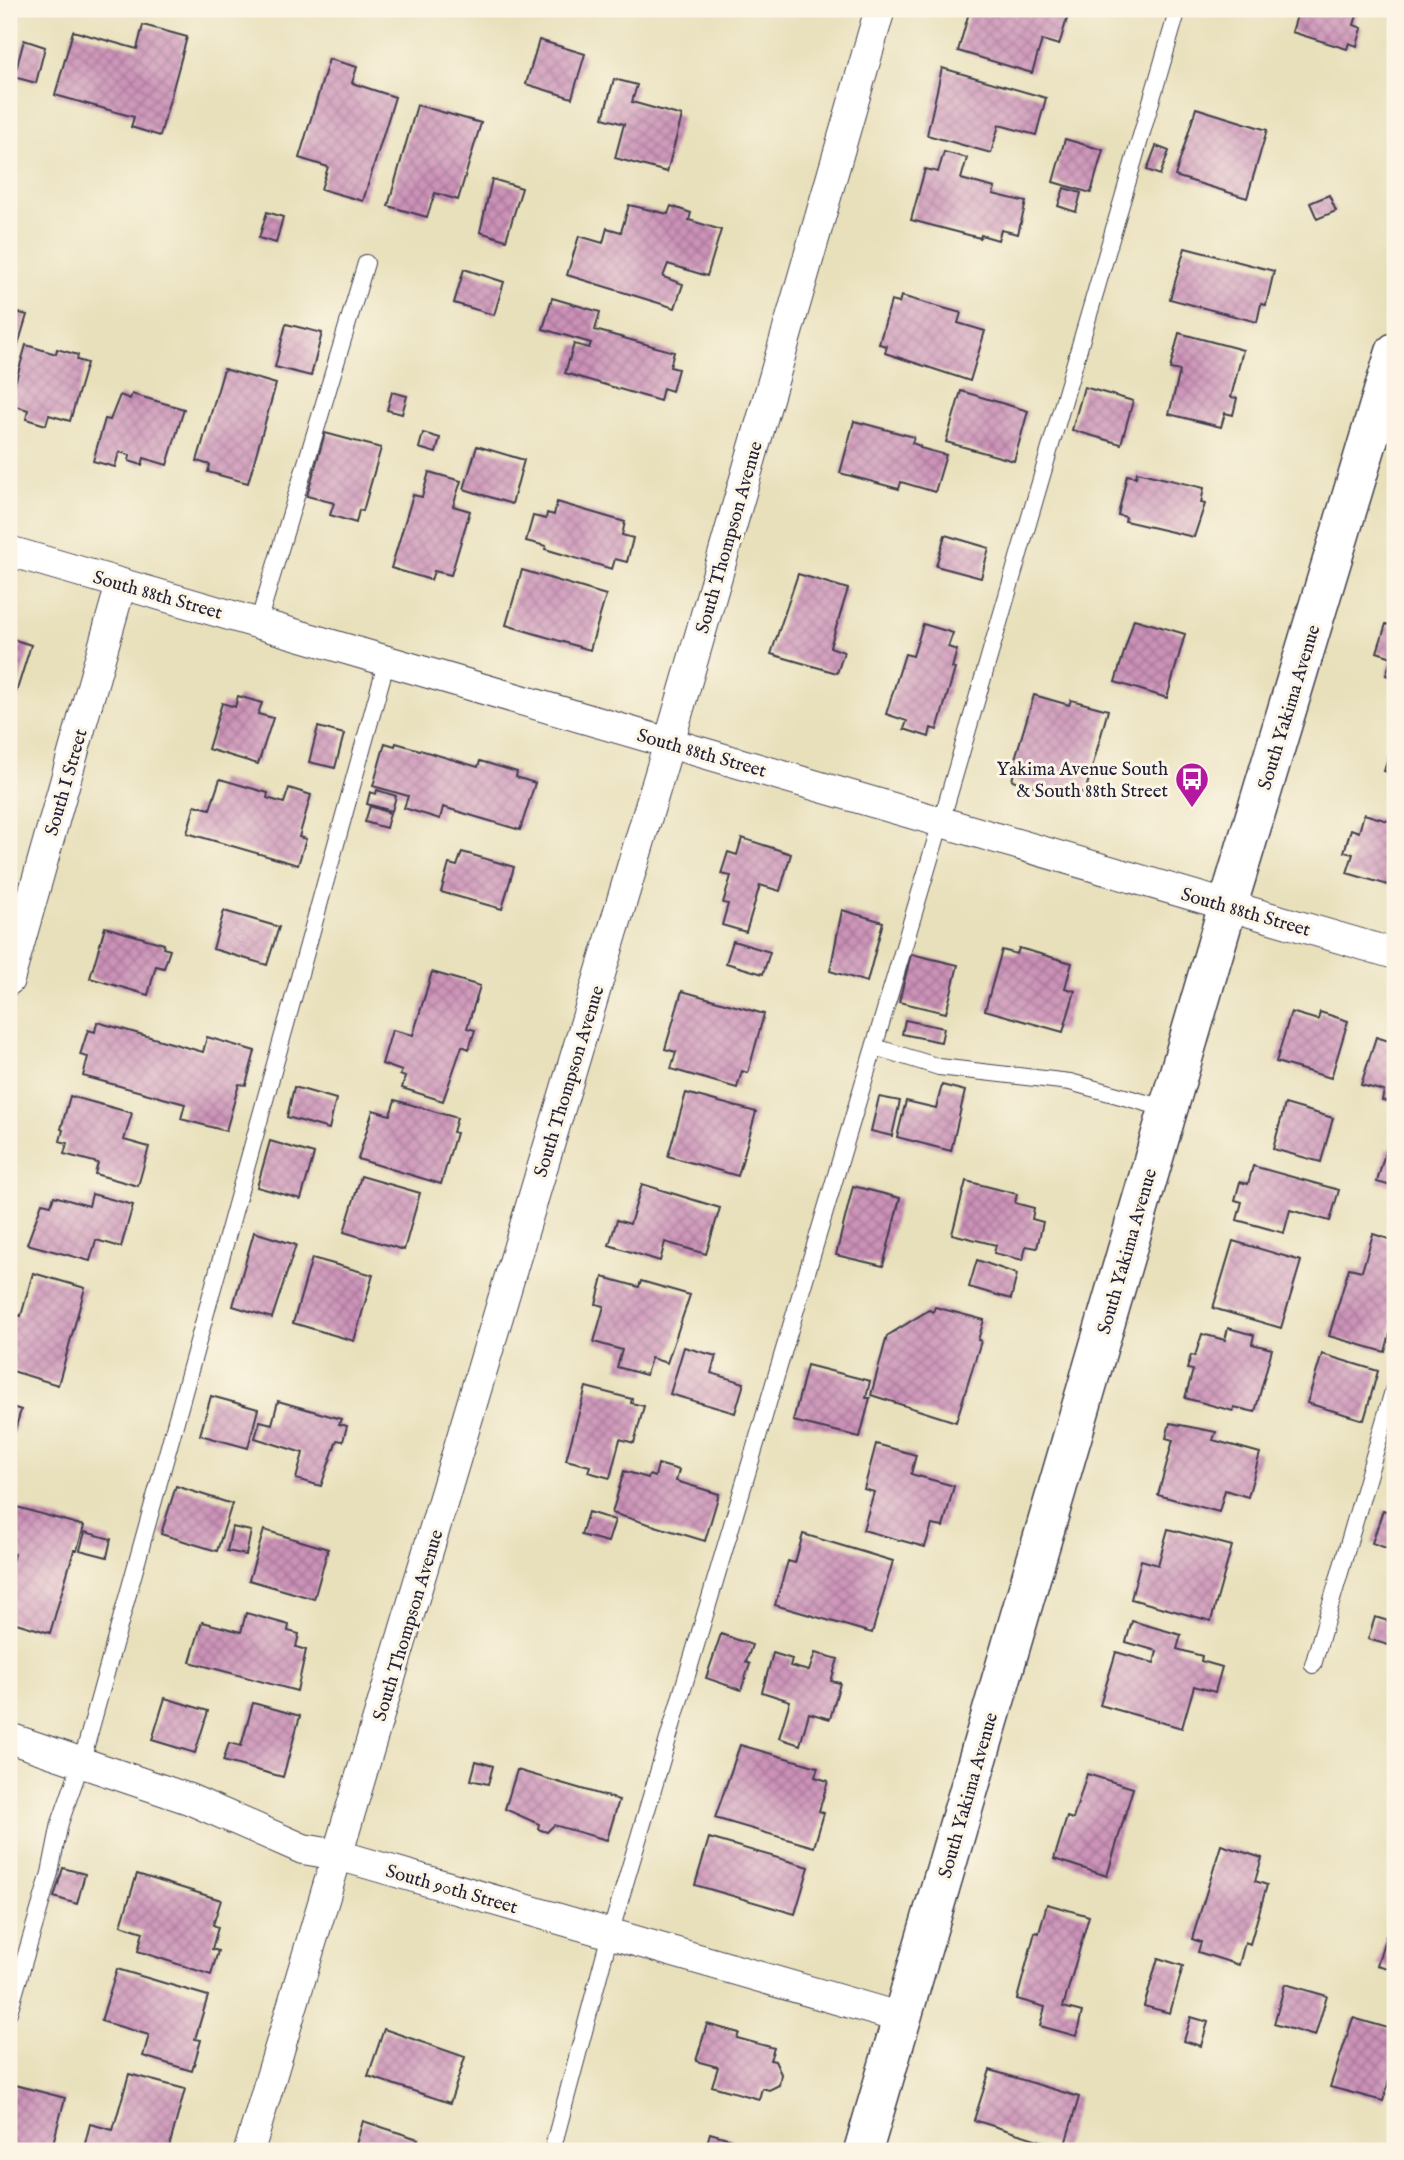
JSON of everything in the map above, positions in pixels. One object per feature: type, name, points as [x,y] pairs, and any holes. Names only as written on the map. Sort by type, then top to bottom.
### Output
[{"type":"main road","name":"South Yakima Avenue","points":[[863,2151],[1228,905],[1395,352]]},
{"type":"street","name":"South Thompson Avenue","points":[[249,2151],[669,743],[880,9]]},
{"type":"street","name":"South 88th Street","points":[[9,551],[1395,954]]},
{"type":"street","name":"South I Street","points":[[9,980],[121,584]]},
{"type":"street","name":"South 90th Street","points":[[9,1738],[82,1760],[189,1799],[290,1844],[338,1855],[902,2018]]},
{"type":"lane","points":[[552,2151],[610,1934],[941,822],[1178,9]]},
{"type":"lane","points":[[258,623],[366,263]]},
{"type":"lane","points":[[9,2012],[50,1873],[60,1823],[82,1760],[387,660]]},
{"type":"lane","points":[[874,1047],[939,1067],[1070,1082],[1168,1109]]},
{"type":"lane","points":[[1312,1665],[1395,1384]]},
{"type":"building","points":[[970,9],[1070,9],[1059,45],[1042,40],[1032,73],[958,51]]},
{"type":"building","points":[[1299,9],[1359,9],[1354,25],[1362,28],[1357,46],[1349,43],[1347,49],[1292,32]]},
{"type":"building","points":[[143,25],[187,37],[160,136],[131,127],[134,117],[55,95],[73,31],[137,49]]},
{"type":"building","points":[[24,40],[45,47],[36,83],[14,77]]},
{"type":"building","points":[[539,40],[585,54],[572,98],[526,84]]},
{"type":"building","points":[[329,59],[357,67],[352,83],[395,97],[363,201],[321,189],[328,167],[299,158]]},
{"type":"building","points":[[942,68],[1046,98],[1036,135],[999,125],[991,153],[927,135]]},
{"type":"building","points":[[614,79],[637,85],[632,102],[682,116],[667,172],[615,158],[624,124],[603,118]]},
{"type":"building","points":[[417,105],[481,123],[458,200],[435,193],[427,217],[388,206]]},
{"type":"building","points":[[1196,108],[1267,130],[1247,198],[1175,176]]},
{"type":"building","points":[[1065,139],[1103,150],[1091,193],[1053,182]]},
{"type":"building","points":[[1156,146],[1169,151],[1160,175],[1147,170]]},
{"type":"building","points":[[944,152],[967,158],[961,179],[995,188],[993,194],[1026,202],[1018,234],[1001,230],[998,240],[981,235],[980,238],[911,220],[925,169],[938,172]]},
{"type":"building","points":[[492,179],[522,188],[506,240],[480,232]]},
{"type":"building","points":[[1064,188],[1081,193],[1076,212],[1058,206]]},
{"type":"building","points":[[1329,195],[1336,211],[1317,219],[1310,203]]},
{"type":"building","points":[[629,205],[668,214],[671,206],[691,213],[689,220],[721,230],[707,276],[668,264],[663,277],[683,284],[675,308],[567,275],[579,236],[603,243],[607,228],[621,232]]},
{"type":"building","points":[[267,212],[283,217],[276,243],[259,238]]},
{"type":"building","points":[[1185,248],[1274,271],[1266,305],[1261,304],[1257,322],[1170,299]]},
{"type":"building","points":[[464,269],[504,282],[494,315],[454,303]]},
{"type":"building","points":[[901,296],[961,313],[958,323],[985,331],[970,381],[885,353],[887,346],[879,344],[891,301],[899,303]]},
{"type":"building","points":[[552,298],[600,312],[595,330],[674,352],[670,367],[678,369],[672,391],[663,388],[660,401],[565,373],[574,344],[589,348],[591,343],[543,329]]},
{"type":"building","points":[[9,310],[27,315],[17,348],[9,345]]},
{"type":"building","points":[[286,324],[322,333],[311,376],[275,367]]},
{"type":"building","points":[[1179,333],[1243,350],[1231,397],[1237,398],[1233,415],[1225,413],[1221,427],[1169,414],[1180,371],[1170,369]]},
{"type":"building","points":[[26,345],[56,354],[57,349],[78,355],[77,360],[87,363],[70,421],[49,415],[46,425],[26,419],[28,410],[9,404]]},
{"type":"building","points":[[224,369],[276,384],[248,483],[208,472],[210,465],[197,461]]},
{"type":"building","points":[[1084,387],[1133,401],[1121,444],[1072,430]]},
{"type":"building","points":[[961,391],[1028,411],[1014,461],[946,442]]},
{"type":"building","points":[[392,392],[407,396],[402,414],[387,410]]},
{"type":"building","points":[[132,394],[184,409],[167,465],[144,458],[142,465],[129,461],[130,455],[119,452],[115,467],[93,461],[105,419],[110,420],[120,395],[130,399]]},
{"type":"building","points":[[854,421],[914,437],[912,443],[920,448],[946,455],[935,492],[901,482],[899,489],[840,473]]},
{"type":"building","points":[[325,433],[381,448],[363,511],[359,510],[356,523],[330,515],[334,503],[307,496]]},
{"type":"building","points":[[423,433],[440,438],[436,453],[419,448]]},
{"type":"building","points":[[477,446],[524,460],[512,504],[464,489]]},
{"type":"building","points":[[429,472],[461,481],[453,506],[470,511],[451,575],[434,571],[431,580],[391,568],[413,495],[422,497]]},
{"type":"building","points":[[1137,472],[1204,488],[1201,503],[1205,504],[1194,537],[1125,521],[1126,517],[1118,515],[1127,475],[1136,477]]},
{"type":"building","points":[[557,502],[625,522],[622,535],[633,538],[627,562],[615,559],[612,569],[526,541],[533,516],[546,519],[547,513],[554,515]]},
{"type":"building","points":[[945,535],[989,548],[981,578],[936,566]]},
{"type":"building","points":[[522,570],[606,595],[590,650],[506,625]]},
{"type":"building","points":[[798,574],[848,589],[830,647],[844,652],[837,673],[771,654]]},
{"type":"building","points":[[1134,619],[1185,634],[1167,698],[1115,682]]},
{"type":"building","points":[[923,624],[953,633],[948,647],[957,650],[952,668],[955,669],[937,730],[931,728],[929,737],[904,729],[907,721],[886,714],[905,654],[913,656]]},
{"type":"building","points":[[1386,624],[1395,627],[1395,678],[1386,675],[1392,657],[1377,652]]},
{"type":"building","points":[[9,638],[31,645],[9,715]]},
{"type":"building","points":[[1034,695],[1069,705],[1071,700],[1108,710],[1085,793],[1055,785],[1054,791],[1012,780],[1014,773],[1011,772]]},
{"type":"building","points":[[238,696],[262,703],[258,714],[273,718],[258,764],[208,749],[222,703],[235,707]]},
{"type":"building","points":[[318,727],[344,734],[335,768],[309,762]]},
{"type":"building","points":[[1395,737],[1395,774],[1384,771]]},
{"type":"building","points":[[385,743],[395,746],[396,743],[478,767],[480,761],[517,772],[516,777],[535,783],[520,830],[443,807],[440,819],[404,808],[408,796],[373,786]]},
{"type":"building","points":[[220,779],[268,793],[267,798],[284,803],[289,788],[311,795],[299,837],[306,839],[298,865],[187,833],[195,805],[210,809]]},
{"type":"building","points":[[377,790],[396,796],[392,811],[367,804],[370,792],[376,794]]},
{"type":"building","points":[[370,806],[390,813],[386,828],[365,822]]},
{"type":"building","points":[[1364,814],[1395,823],[1395,887],[1347,873],[1353,854],[1344,852],[1351,829],[1359,832]]},
{"type":"building","points":[[742,838],[791,854],[780,891],[760,885],[746,932],[722,925],[728,904],[723,903],[731,876],[721,874],[728,852],[737,855]]},
{"type":"building","points":[[462,852],[514,867],[502,909],[441,892],[449,864],[457,866]]},
{"type":"building","points":[[842,910],[883,922],[867,982],[830,971]]},
{"type":"building","points":[[224,911],[279,927],[267,965],[213,949]]},
{"type":"building","points":[[105,927],[164,944],[163,948],[170,950],[164,968],[156,966],[148,995],[90,978]]},
{"type":"building","points":[[733,941],[770,952],[763,974],[726,963]]},
{"type":"building","points":[[1019,948],[1072,963],[1065,988],[1075,991],[1063,1032],[985,1010],[1002,950],[1017,954]]},
{"type":"building","points":[[911,954],[958,965],[946,1013],[899,1002]]},
{"type":"building","points":[[432,972],[480,986],[467,1028],[475,1030],[469,1049],[462,1046],[443,1101],[402,1088],[405,1077],[400,1075],[402,1071],[382,1064],[392,1030],[413,1035]]},
{"type":"building","points":[[682,991],[764,1014],[748,1073],[742,1071],[737,1088],[671,1069],[676,1052],[665,1049]]},
{"type":"building","points":[[1291,1012],[1318,1020],[1320,1012],[1348,1021],[1331,1078],[1276,1062]]},
{"type":"building","points":[[905,1020],[944,1028],[941,1042],[902,1034]]},
{"type":"building","points":[[97,1022],[203,1052],[207,1037],[255,1051],[246,1085],[239,1084],[226,1131],[181,1119],[185,1104],[83,1076],[88,1057],[80,1055],[88,1030],[95,1032]]},
{"type":"building","points":[[1376,1037],[1395,1043],[1395,1104],[1382,1100],[1384,1091],[1361,1085]]},
{"type":"building","points":[[942,1085],[965,1091],[951,1151],[897,1137],[906,1101],[936,1108]]},
{"type":"building","points":[[294,1087],[336,1099],[329,1129],[287,1117]]},
{"type":"building","points":[[686,1093],[756,1112],[738,1176],[668,1156]]},
{"type":"building","points":[[70,1096],[132,1113],[124,1140],[149,1147],[138,1186],[95,1174],[98,1163],[64,1154],[67,1143],[60,1141],[61,1129]]},
{"type":"building","points":[[879,1097],[900,1101],[892,1136],[871,1131]]},
{"type":"building","points":[[395,1100],[457,1118],[453,1132],[456,1133],[441,1184],[358,1159],[373,1110],[390,1115]]},
{"type":"building","points":[[1285,1104],[1333,1118],[1321,1162],[1273,1149]]},
{"type":"building","points":[[270,1141],[314,1154],[301,1199],[257,1187]]},
{"type":"building","points":[[1386,1149],[1395,1151],[1395,1187],[1377,1182]]},
{"type":"building","points":[[1253,1166],[1339,1190],[1330,1221],[1290,1210],[1284,1233],[1237,1220],[1242,1202],[1235,1200],[1240,1182],[1248,1184]]},
{"type":"building","points":[[361,1176],[420,1193],[404,1250],[344,1232]]},
{"type":"building","points":[[966,1181],[1017,1194],[1015,1203],[1034,1208],[1032,1219],[1043,1222],[1037,1248],[1026,1246],[1023,1260],[994,1253],[996,1245],[952,1234]]},
{"type":"building","points":[[642,1184],[720,1208],[706,1254],[665,1242],[660,1261],[609,1245],[617,1220],[630,1224]]},
{"type":"building","points":[[853,1186],[900,1198],[883,1266],[836,1255]]},
{"type":"building","points":[[92,1194],[133,1205],[121,1247],[96,1240],[90,1261],[27,1244],[42,1203],[51,1205],[54,1196],[89,1206]]},
{"type":"building","points":[[254,1232],[296,1245],[272,1318],[233,1306]]},
{"type":"building","points":[[1373,1234],[1395,1241],[1395,1315],[1385,1352],[1329,1336],[1349,1268],[1362,1271]]},
{"type":"building","points":[[1233,1241],[1301,1261],[1281,1328],[1213,1308]]},
{"type":"building","points":[[312,1258],[373,1275],[354,1341],[293,1323]]},
{"type":"building","points":[[977,1260],[1017,1274],[1011,1299],[969,1287]]},
{"type":"building","points":[[33,1273],[85,1288],[58,1385],[9,1370],[9,1313],[21,1316]]},
{"type":"building","points":[[603,1277],[639,1287],[641,1281],[690,1295],[667,1363],[651,1358],[646,1375],[617,1367],[622,1350],[594,1342],[604,1306],[596,1304]]},
{"type":"building","points":[[935,1307],[984,1320],[978,1340],[981,1341],[956,1422],[871,1395],[887,1336],[929,1310],[933,1312]]},
{"type":"building","points":[[1228,1328],[1254,1335],[1252,1344],[1272,1349],[1255,1412],[1234,1407],[1233,1411],[1185,1398],[1193,1370],[1187,1369],[1191,1355],[1195,1356],[1202,1334],[1225,1340]]},
{"type":"building","points":[[684,1347],[716,1356],[711,1373],[744,1383],[735,1413],[670,1394]]},
{"type":"building","points":[[1322,1354],[1378,1371],[1364,1420],[1307,1403]]},
{"type":"building","points":[[807,1365],[870,1381],[866,1398],[870,1398],[860,1437],[793,1421]]},
{"type":"building","points":[[586,1387],[632,1399],[631,1403],[644,1406],[634,1443],[620,1439],[610,1478],[588,1472],[590,1466],[566,1460]]},
{"type":"building","points":[[211,1396],[258,1409],[248,1448],[200,1435]]},
{"type":"building","points":[[278,1401],[341,1419],[339,1424],[347,1426],[343,1441],[337,1440],[321,1486],[296,1479],[303,1453],[255,1438],[260,1421],[272,1424]]},
{"type":"building","points":[[9,1406],[21,1410],[9,1450]]},
{"type":"building","points":[[1170,1423],[1216,1432],[1213,1440],[1260,1453],[1248,1497],[1225,1490],[1219,1512],[1158,1495],[1173,1440],[1166,1438]]},
{"type":"building","points":[[876,1444],[916,1455],[911,1474],[954,1486],[943,1527],[932,1525],[925,1547],[863,1530],[874,1492],[864,1489]]},
{"type":"building","points":[[658,1464],[679,1470],[676,1481],[719,1494],[705,1541],[612,1513],[624,1471],[648,1478],[649,1475],[655,1477]]},
{"type":"building","points":[[176,1486],[232,1504],[217,1551],[161,1534]]},
{"type":"building","points":[[17,1507],[84,1526],[77,1550],[74,1550],[50,1633],[9,1621],[9,1572],[14,1554],[9,1552],[9,1523]]},
{"type":"building","points":[[1383,1510],[1395,1514],[1395,1551],[1372,1543]]},
{"type":"building","points":[[588,1512],[615,1520],[608,1542],[581,1535]]},
{"type":"building","points":[[232,1527],[251,1531],[246,1555],[227,1551]]},
{"type":"building","points":[[1168,1529],[1232,1546],[1211,1621],[1131,1599],[1141,1560],[1158,1565]]},
{"type":"building","points":[[264,1530],[328,1549],[314,1599],[249,1580]]},
{"type":"building","points":[[85,1532],[111,1539],[107,1557],[80,1550]]},
{"type":"building","points":[[803,1534],[893,1561],[872,1633],[775,1605],[788,1561],[795,1563]]},
{"type":"building","points":[[246,1613],[289,1625],[288,1631],[299,1634],[296,1647],[306,1650],[297,1691],[190,1662],[202,1622],[241,1632]]},
{"type":"building","points":[[1375,1617],[1395,1623],[1395,1647],[1368,1639]]},
{"type":"building","points":[[1132,1621],[1181,1635],[1177,1649],[1202,1656],[1201,1661],[1222,1667],[1215,1692],[1194,1686],[1182,1728],[1100,1705],[1116,1652],[1154,1663],[1157,1651],[1126,1642]]},
{"type":"building","points":[[721,1634],[752,1645],[746,1662],[750,1664],[741,1690],[706,1678]]},
{"type":"building","points":[[773,1653],[792,1659],[790,1666],[809,1671],[815,1653],[838,1659],[831,1681],[840,1683],[830,1719],[809,1713],[800,1745],[779,1738],[790,1701],[762,1692]]},
{"type":"building","points":[[165,1698],[208,1711],[195,1753],[152,1740]]},
{"type":"building","points":[[253,1703],[300,1716],[283,1777],[223,1761],[229,1743],[241,1746]]},
{"type":"building","points":[[740,1745],[818,1767],[815,1777],[828,1781],[819,1811],[824,1813],[814,1847],[715,1818]]},
{"type":"building","points":[[476,1761],[493,1766],[488,1784],[471,1780]]},
{"type":"building","points":[[517,1770],[619,1800],[607,1840],[554,1825],[547,1832],[538,1829],[539,1824],[505,1809]]},
{"type":"building","points":[[1087,1774],[1133,1788],[1107,1876],[1054,1859],[1067,1817],[1073,1819]]},
{"type":"building","points":[[709,1838],[809,1867],[795,1914],[695,1885]]},
{"type":"building","points":[[1221,1845],[1262,1858],[1255,1881],[1267,1885],[1250,1944],[1245,1942],[1239,1965],[1198,1952],[1201,1942],[1192,1939]]},
{"type":"building","points":[[63,1868],[85,1874],[77,1904],[54,1897]]},
{"type":"building","points":[[137,1874],[221,1900],[213,1925],[218,1927],[212,1949],[218,1951],[211,1975],[138,1951],[143,1932],[121,1925]]},
{"type":"building","points":[[1047,1904],[1089,1916],[1063,2007],[1082,2012],[1076,2036],[1040,2026],[1045,2007],[1017,1999],[1035,1932],[1039,1933]]},
{"type":"building","points":[[1395,1906],[1395,1970],[1377,1965]]},
{"type":"building","points":[[1158,1958],[1183,1966],[1170,2013],[1144,2006]]},
{"type":"building","points":[[117,1969],[208,1996],[195,2039],[201,2040],[192,2071],[143,2056],[149,2035],[101,2021]]},
{"type":"building","points":[[1285,1984],[1327,1996],[1315,2036],[1274,2024]]},
{"type":"building","points":[[1191,2017],[1208,2022],[1201,2046],[1184,2041]]},
{"type":"building","points":[[1353,2018],[1395,2030],[1395,2083],[1389,2081],[1383,2101],[1330,2087]]},
{"type":"building","points":[[707,2024],[739,2033],[737,2038],[774,2048],[770,2060],[775,2061],[781,2074],[779,2085],[769,2090],[762,2088],[759,2099],[712,2086],[718,2067],[696,2061]]},
{"type":"building","points":[[384,2029],[465,2057],[450,2103],[368,2076]]},
{"type":"building","points":[[990,2070],[1079,2097],[1064,2148],[974,2120]]},
{"type":"building","points":[[129,2074],[185,2089],[168,2151],[83,2151],[90,2124],[113,2130]]},
{"type":"building","points":[[15,2085],[65,2098],[51,2151],[9,2149],[9,2108]]},
{"type":"building","points":[[363,2121],[418,2139],[414,2151],[354,2151]]},
{"type":"building","points":[[710,2133],[754,2146],[752,2151],[705,2151]]},
{"type":"place","name":"Yakima Avenue South & South 88th Street","points":[[1192,809]]}]
